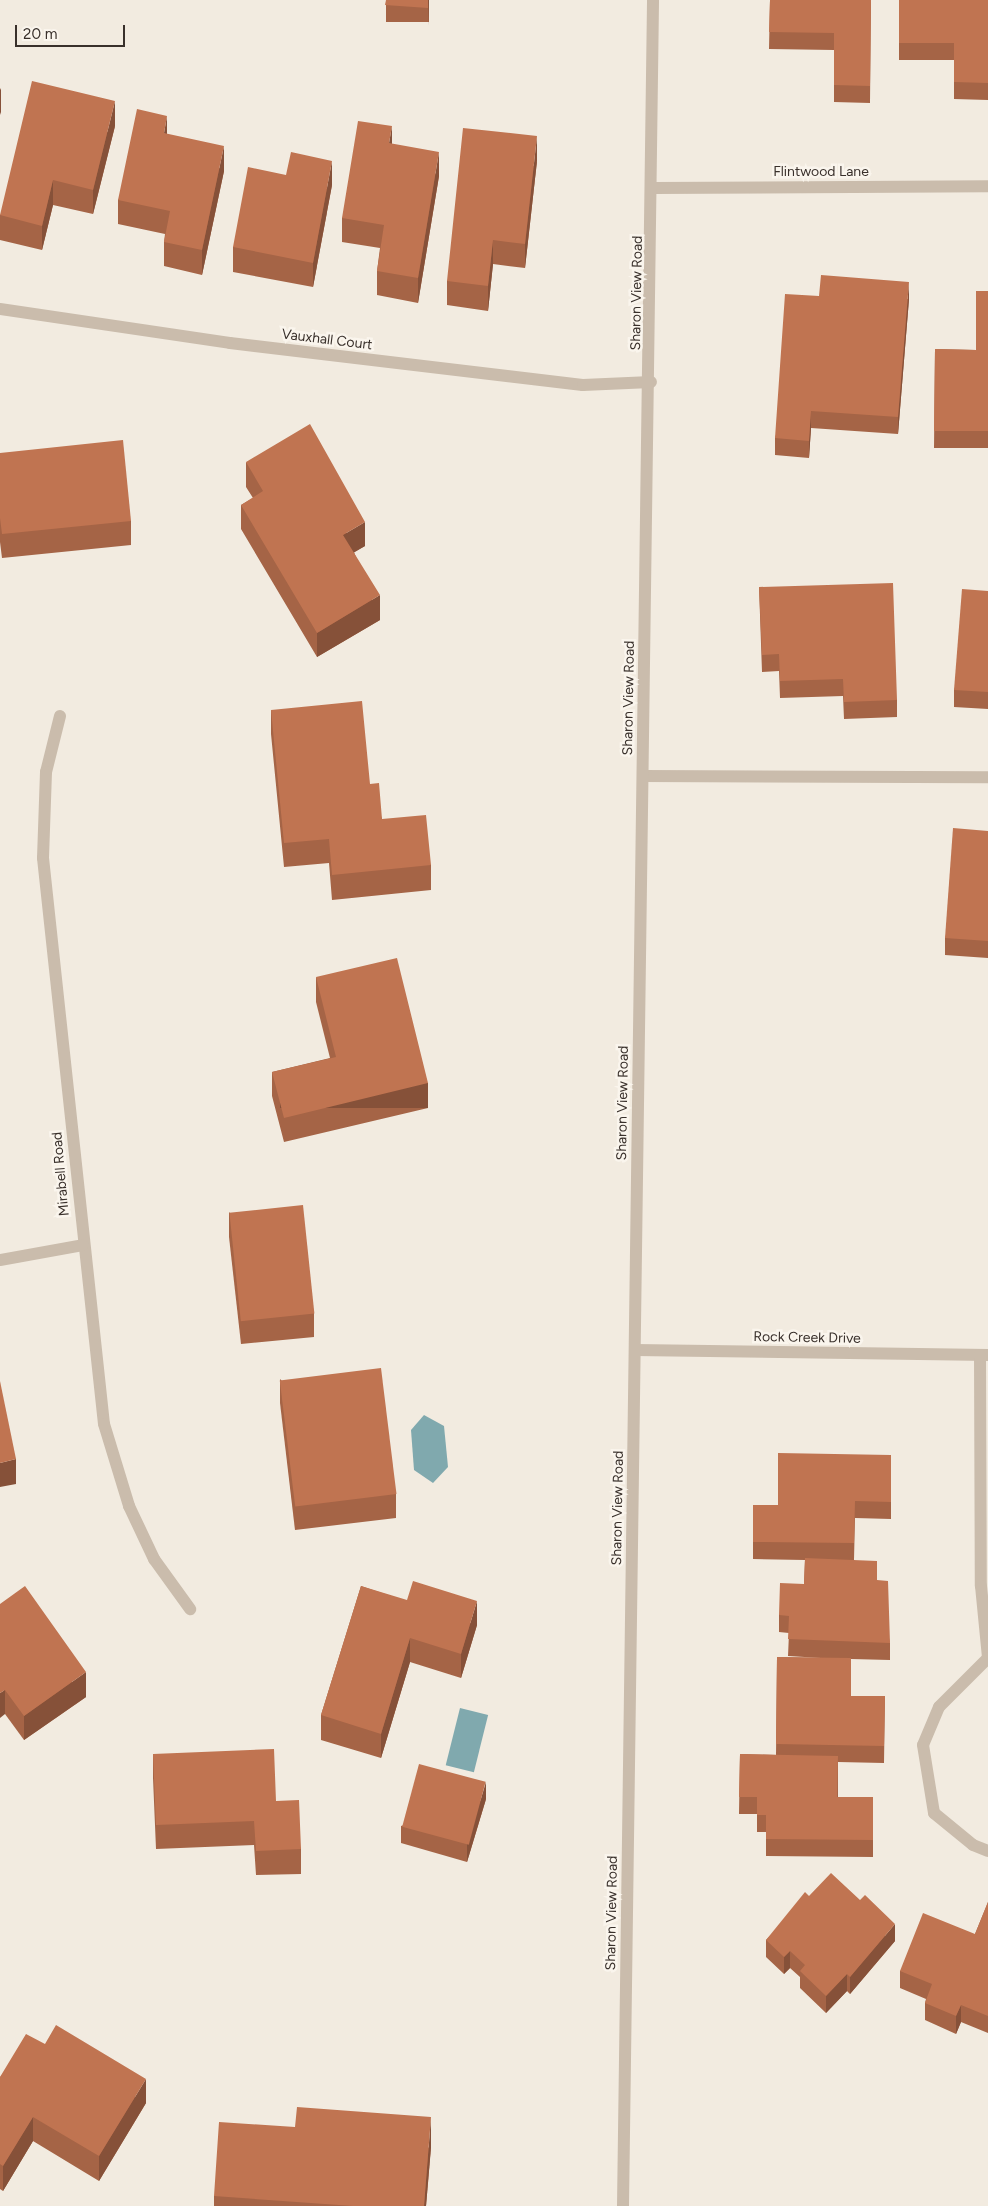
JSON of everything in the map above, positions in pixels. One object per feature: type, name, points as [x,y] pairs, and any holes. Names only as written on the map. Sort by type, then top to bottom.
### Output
[{"type":"street","name":"Sharon View Road","points":[[623,2206],[643,776],[654,188],[653,0]]},
{"type":"street","name":"Flintwood Lane","points":[[654,188],[988,186]]},
{"type":"street","name":"Vauxhall Court","points":[[0,309],[230,343],[582,385],[651,382]]},
{"type":"street","name":"Mirabell Road","points":[[60,716],[46,772],[43,858],[83,1245],[104,1424],[129,1506],[154,1559],[190,1609]]},
{"type":"street","points":[[643,776],[988,777]]},
{"type":"street","points":[[0,1260],[83,1245]]},
{"type":"street","name":"Rock Creek Drive","points":[[635,1350],[984,1355],[981,1586],[988,1658],[939,1706],[923,1745],[934,1813],[973,1845],[988,1851]]},
{"type":"water","points":[[424,1415],[444,1426],[448,1467],[433,1483],[414,1470],[411,1430]]},
{"type":"water","points":[[460,1708],[488,1715],[474,1772],[446,1765]]},
{"type":"building","points":[[386,0],[428,0],[428,8],[385,5]]},
{"type":"building","points":[[770,0],[871,0],[870,86],[834,85],[834,33],[769,32]]},
{"type":"building","points":[[899,0],[988,0],[988,83],[954,82],[954,43],[899,43]]},
{"type":"building","points":[[32,81],[115,101],[93,190],[53,180],[42,226],[0,215]]},
{"type":"building","points":[[137,109],[167,116],[164,133],[224,146],[202,250],[164,242],[170,211],[118,200]]},
{"type":"building","points":[[358,121],[392,126],[389,143],[439,152],[418,278],[377,271],[384,225],[342,218]]},
{"type":"building","points":[[463,128],[537,136],[525,244],[493,240],[488,286],[447,281]]},
{"type":"building","points":[[291,152],[332,161],[313,263],[233,247],[248,167],[286,175]]},
{"type":"building","points":[[821,275],[909,282],[898,417],[811,411],[809,441],[775,438],[785,294],[819,296]]},
{"type":"building","points":[[976,291],[988,291],[988,431],[934,431],[935,349],[976,350]]},
{"type":"building","points":[[310,424],[365,522],[343,535],[380,595],[317,633],[241,505],[263,491],[246,462]]},
{"type":"building","points":[[123,440],[131,521],[2,534],[0,518],[0,453]]},
{"type":"building","points":[[893,583],[897,700],[844,702],[843,679],[780,681],[779,654],[762,655],[759,587]]},
{"type":"building","points":[[962,589],[988,591],[988,692],[954,690]]},
{"type":"building","points":[[362,701],[370,784],[379,783],[382,819],[426,815],[431,865],[332,875],[329,839],[284,843],[271,710]]},
{"type":"building","points":[[953,828],[988,831],[988,941],[945,938]]},
{"type":"building","points":[[397,958],[428,1083],[284,1118],[272,1072],[336,1057],[316,977]]},
{"type":"building","points":[[303,1205],[314,1313],[241,1321],[229,1213]]},
{"type":"building","points":[[381,1368],[396,1494],[295,1506],[280,1380]]},
{"type":"building","points":[[0,1381],[16,1459],[0,1463]]},
{"type":"building","points":[[778,1453],[891,1455],[891,1502],[855,1501],[854,1543],[753,1542],[753,1505],[778,1505]]},
{"type":"building","points":[[805,1558],[877,1561],[877,1580],[888,1581],[890,1643],[788,1639],[789,1616],[779,1615],[780,1583],[804,1584]]},
{"type":"building","points":[[413,1581],[477,1601],[461,1654],[410,1638],[381,1734],[321,1715],[361,1586],[407,1600]]},
{"type":"building","points":[[25,1586],[86,1672],[24,1716],[5,1690],[0,1693],[0,1604]]},
{"type":"building","points":[[777,1657],[851,1658],[851,1696],[885,1696],[884,1746],[776,1744]]},
{"type":"building","points":[[274,1749],[276,1801],[299,1800],[301,1849],[256,1851],[254,1821],[156,1825],[153,1754]]},
{"type":"building","points":[[740,1754],[838,1756],[837,1797],[873,1797],[873,1840],[766,1839],[766,1815],[757,1815],[757,1797],[739,1797]]},
{"type":"building","points":[[419,1764],[486,1782],[469,1845],[402,1827]]},
{"type":"building","points":[[831,1873],[860,1900],[865,1895],[895,1924],[850,1977],[847,1974],[826,1996],[800,1971],[805,1965],[790,1951],[784,1957],[766,1940],[805,1892],[809,1896]]},
{"type":"building","points":[[988,1902],[988,2016],[961,2005],[956,2016],[925,2003],[932,1984],[900,1971],[923,1913],[975,1934]]},
{"type":"building","points":[[56,2025],[146,2079],[99,2156],[33,2117],[3,2166],[0,2164],[0,2077],[26,2034],[45,2044]]},
{"type":"building","points":[[297,2107],[431,2117],[424,2206],[353,2206],[214,2196],[219,2122],[295,2127]]}]
